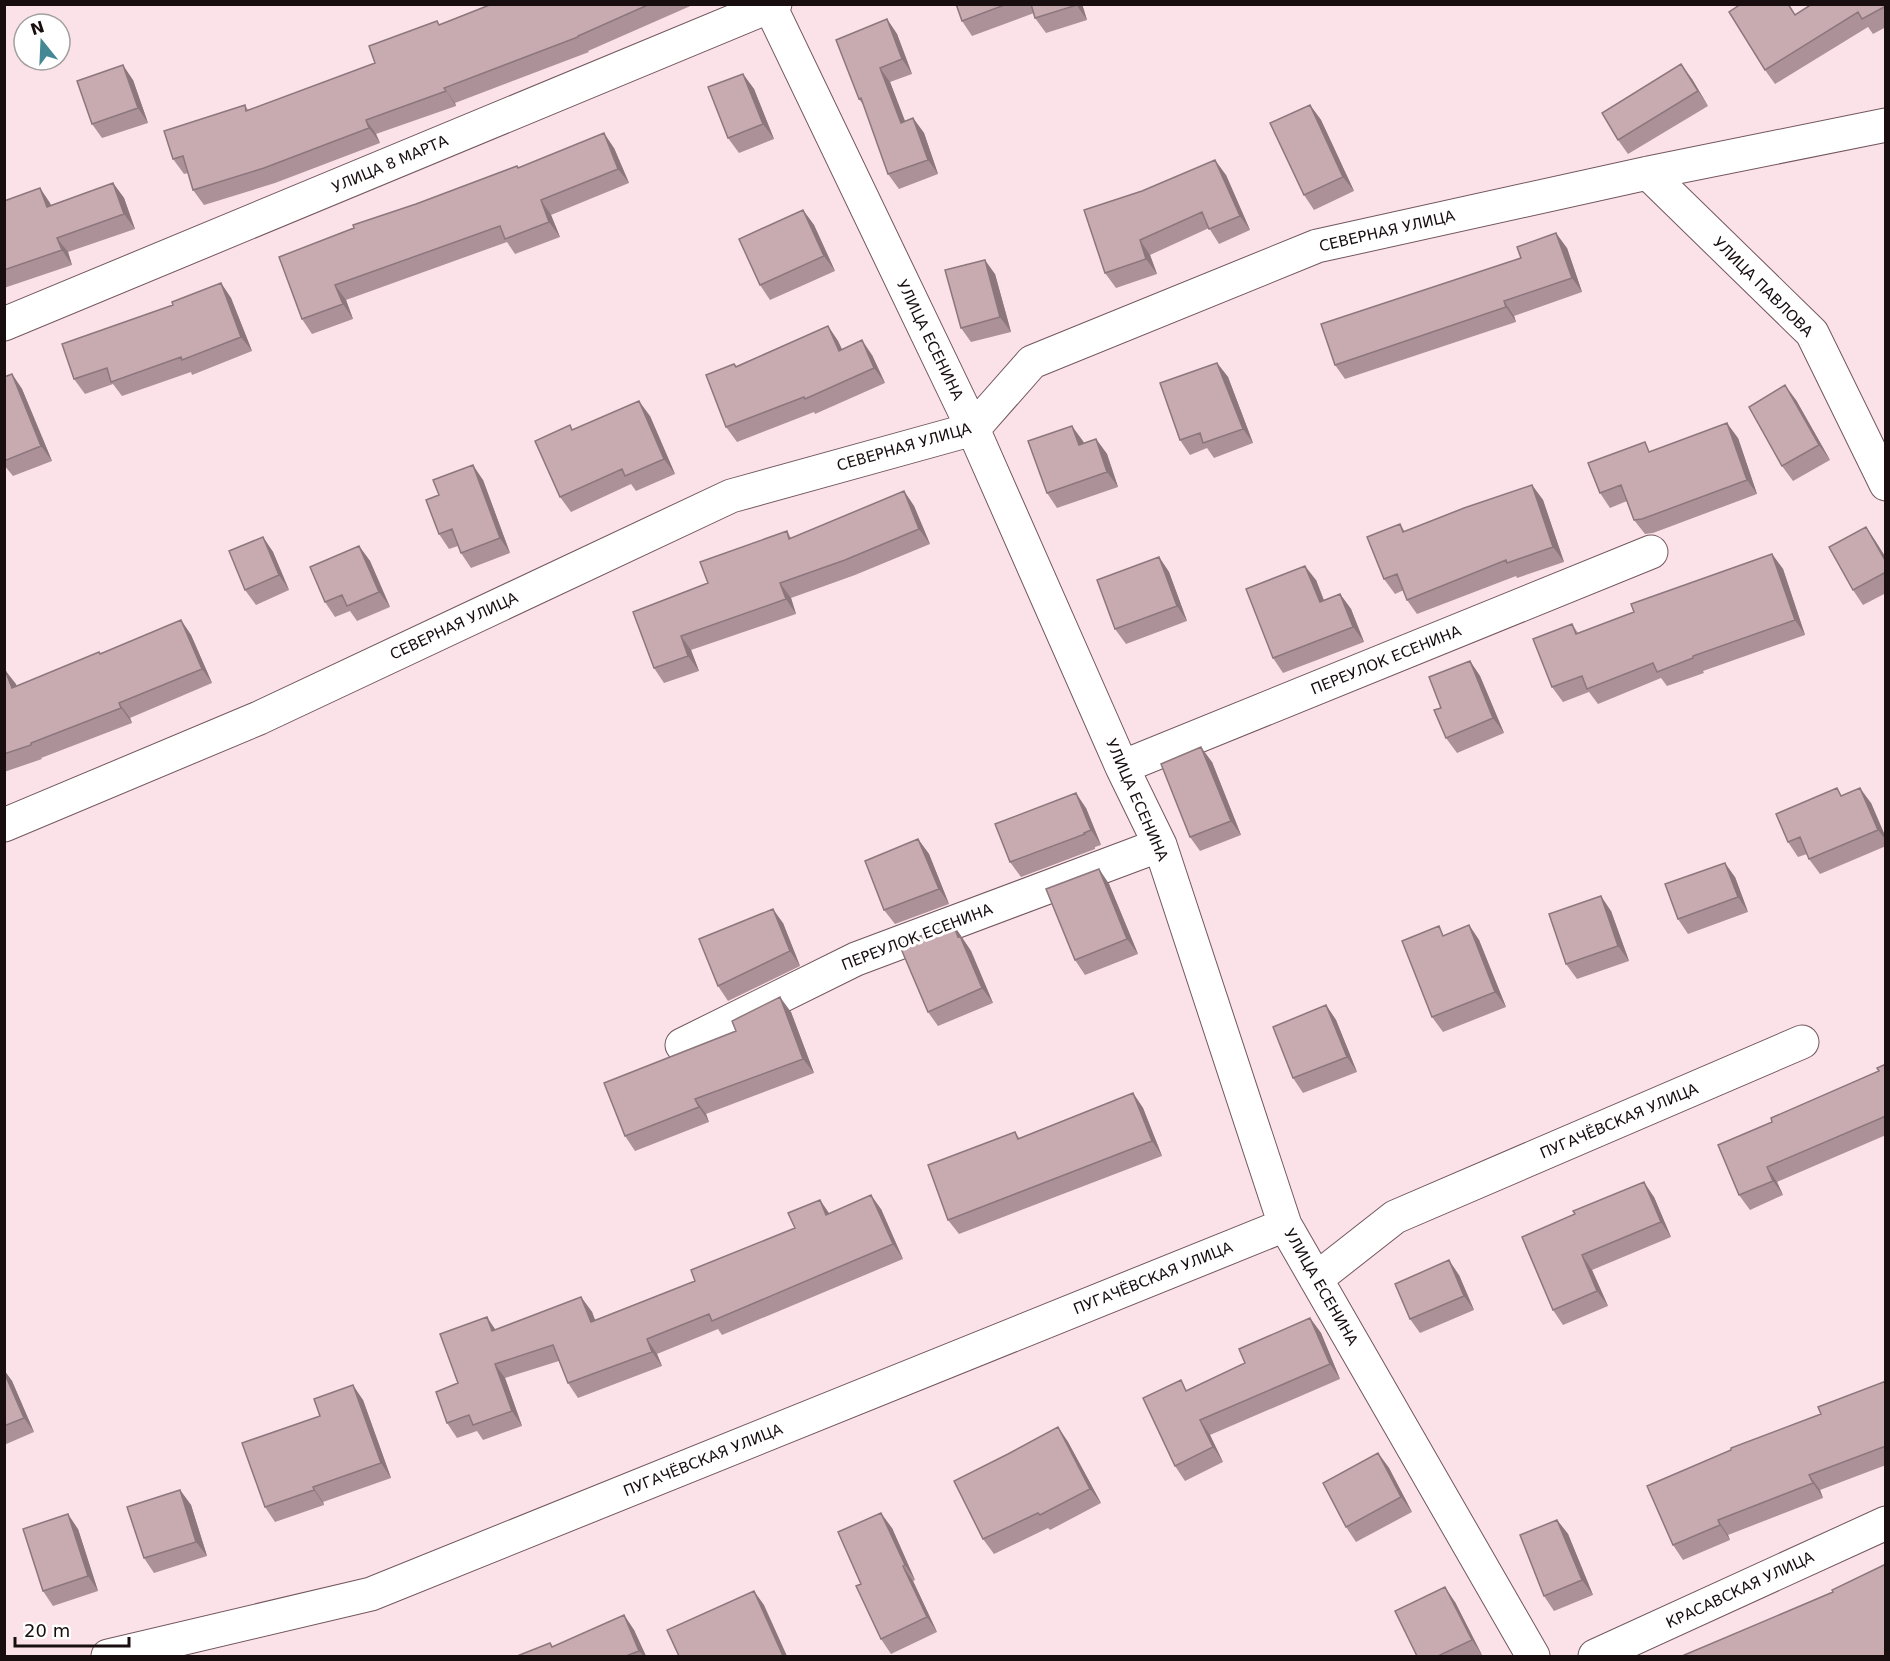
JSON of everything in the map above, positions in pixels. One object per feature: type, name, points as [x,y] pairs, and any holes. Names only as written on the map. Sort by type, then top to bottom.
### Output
[{"type":"street","name":"УЛИЦА 8 МАРТА","points":[[4,324],[772,5]]},
{"type":"street","name":"УЛИЦА ЕСЕНИНА","points":[[772,5],[973,429],[1122,766],[1160,844],[1285,1225],[1533,1656]]},
{"type":"street","name":"СЕВЕРНАЯ УЛИЦА","points":[[4,825],[259,718],[731,496],[973,429],[1032,362],[1317,246],[1648,173],[1886,125]]},
{"type":"street","name":"УЛИЦА ПАВЛОВА","points":[[1648,173],[1812,333],[1886,484]]},
{"type":"street","name":"ПЕРЕУЛОК ЕСЕНИНА","points":[[1122,766],[1651,552]]},
{"type":"street","name":"ПЕРЕУЛОК ЕСЕНИНА","points":[[682,1045],[856,958],[1160,844]]},
{"type":"street","name":"ПУГАЧЁВСКАЯ УЛИЦА","points":[[1316,1279],[1395,1217],[1802,1042]]},
{"type":"street","name":"ПУГАЧЁВСКАЯ УЛИЦА","points":[[108,1656],[371,1594],[1285,1225]]},
{"type":"street","name":"КРАСАВСКАЯ УЛИЦА","points":[[1595,1656],[1886,1523]]},
{"type":"building","points":[[492,4],[650,4],[578,37],[444,88],[446,91],[366,120],[369,128],[264,168],[193,190],[183,156],[173,159],[164,131],[245,105],[246,111],[375,63],[369,46],[437,21],[439,25]]},
{"type":"building","points":[[956,4],[1007,4],[962,21]]},
{"type":"building","points":[[1031,4],[1076,4],[1077,5],[1035,18]]},
{"type":"building","points":[[1741,4],[1788,4],[1795,15],[1812,4],[1886,4],[1886,6],[1862,19],[1858,12],[1765,70],[1729,12]]},
{"type":"building","points":[[887,19],[902,59],[880,68],[901,123],[913,118],[928,160],[888,174],[861,98],[859,99],[836,40]]},
{"type":"building","points":[[1681,64],[1698,91],[1618,140],[1602,113]]},
{"type":"building","points":[[123,65],[138,108],[92,124],[77,81]]},
{"type":"building","points":[[743,74],[763,124],[728,138],[708,87]]},
{"type":"building","points":[[1310,105],[1343,177],[1304,195],[1270,123]]},
{"type":"building","points":[[604,133],[618,169],[541,200],[549,222],[505,239],[500,226],[335,285],[343,304],[302,319],[279,257],[354,228],[353,225],[517,166],[518,168]]},
{"type":"building","points":[[1215,160],[1240,216],[1209,229],[1202,212],[1140,240],[1146,259],[1105,273],[1084,210],[1142,191]]},
{"type":"building","points":[[113,183],[124,214],[57,238],[62,250],[4,270],[4,201],[40,188],[47,207]]},
{"type":"building","points":[[803,210],[824,256],[760,285],[739,239]]},
{"type":"building","points":[[1556,233],[1572,278],[1504,301],[1506,307],[1335,365],[1321,324],[1521,258],[1517,247]]},
{"type":"building","points":[[985,260],[1000,317],[961,328],[945,270]]},
{"type":"building","points":[[221,283],[241,337],[182,360],[181,357],[111,382],[107,368],[74,379],[62,344],[173,305],[172,302]]},
{"type":"building","points":[[828,326],[839,351],[862,340],[874,368],[805,399],[804,397],[726,427],[706,375],[734,364],[736,367]]},
{"type":"building","points":[[1217,363],[1243,429],[1203,443],[1200,433],[1180,440],[1160,383]]},
{"type":"building","points":[[12,374],[41,446],[4,461],[4,377]]},
{"type":"building","points":[[1785,385],[1819,445],[1782,466],[1749,407]]},
{"type":"building","points":[[639,401],[664,459],[625,476],[622,469],[560,497],[535,441],[570,425],[572,430]]},
{"type":"building","points":[[1727,423],[1747,480],[1634,520],[1621,485],[1600,493],[1588,463],[1645,442],[1649,452]]},
{"type":"building","points":[[1072,426],[1079,445],[1096,439],[1107,472],[1047,493],[1028,441]]},
{"type":"building","points":[[473,465],[500,538],[461,553],[452,529],[439,534],[426,500],[439,495],[433,480]]},
{"type":"building","points":[[1532,485],[1553,547],[1507,563],[1506,560],[1407,600],[1397,574],[1384,579],[1367,537],[1400,524],[1403,532]]},
{"type":"building","points":[[904,491],[919,529],[845,560],[780,583],[786,599],[681,636],[688,656],[654,668],[633,612],[708,583],[700,562],[787,531],[789,539]]},
{"type":"building","points":[[1866,527],[1886,562],[1886,572],[1853,590],[1829,547]]},
{"type":"building","points":[[263,537],[279,575],[245,590],[229,551]]},
{"type":"building","points":[[359,546],[379,592],[347,606],[342,595],[325,602],[310,567]]},
{"type":"building","points":[[1772,554],[1795,620],[1693,656],[1693,658],[1657,672],[1653,663],[1587,689],[1582,676],[1552,687],[1533,639],[1572,624],[1576,634],[1634,612],[1631,604]]},
{"type":"building","points":[[1159,557],[1177,606],[1115,629],[1097,580]]},
{"type":"building","points":[[1305,566],[1320,602],[1340,594],[1353,627],[1273,658],[1246,589]]},
{"type":"building","points":[[181,620],[202,669],[119,703],[121,708],[4,754],[4,670],[12,688]]},
{"type":"building","points":[[1470,661],[1493,718],[1446,738],[1434,710],[1441,708],[1429,677]]},
{"type":"building","points":[[1201,747],[1231,821],[1190,837],[1161,764]]},
{"type":"building","points":[[1837,788],[1841,796],[1860,788],[1878,830],[1809,859],[1800,837],[1788,842],[1776,814]]},
{"type":"building","points":[[1076,793],[1091,830],[1010,862],[995,824]]},
{"type":"building","points":[[918,839],[939,889],[884,910],[865,861]]},
{"type":"building","points":[[1725,863],[1738,897],[1678,919],[1665,884]]},
{"type":"building","points":[[1099,869],[1127,939],[1075,960],[1046,889]]},
{"type":"building","points":[[1601,896],[1618,946],[1566,964],[1549,914]]},
{"type":"building","points":[[773,909],[790,951],[718,986],[699,939]]},
{"type":"building","points":[[953,924],[982,988],[928,1012],[899,944]]},
{"type":"building","points":[[1469,925],[1495,992],[1432,1017],[1402,941],[1439,926],[1443,936]]},
{"type":"building","points":[[780,997],[803,1059],[695,1099],[699,1107],[625,1136],[604,1083],[736,1031],[732,1021]]},
{"type":"building","points":[[1326,1005],[1347,1057],[1293,1078],[1273,1027]]},
{"type":"building","points":[[1886,1064],[1886,1116],[1767,1167],[1773,1181],[1739,1195],[1718,1145],[1772,1122],[1771,1118],[1879,1071],[1877,1068]]},
{"type":"building","points":[[1133,1093],[1152,1141],[948,1220],[928,1165],[1015,1132],[1018,1139]]},
{"type":"building","points":[[1644,1182],[1661,1222],[1582,1255],[1597,1291],[1553,1310],[1522,1237],[1575,1214],[1573,1211]]},
{"type":"building","points":[[871,1195],[893,1244],[712,1321],[709,1314],[647,1339],[652,1352],[568,1383],[553,1345],[495,1364],[512,1411],[473,1425],[469,1415],[447,1423],[436,1392],[458,1383],[440,1334],[487,1317],[492,1331],[581,1297],[591,1322],[695,1281],[691,1270],[795,1228],[788,1213],[820,1200],[826,1215]]},
{"type":"building","points":[[1449,1260],[1464,1296],[1410,1319],[1395,1284]]},
{"type":"building","points":[[1310,1318],[1330,1364],[1200,1420],[1213,1447],[1175,1466],[1143,1398],[1181,1380],[1186,1391],[1245,1363],[1239,1349]]},
{"type":"building","points":[[4,1372],[24,1418],[4,1426]]},
{"type":"building","points":[[1886,1381],[1886,1446],[1809,1475],[1813,1483],[1718,1520],[1720,1525],[1673,1545],[1647,1486],[1731,1450],[1731,1448],[1821,1414],[1818,1407]]},
{"type":"building","points":[[353,1385],[381,1463],[265,1507],[242,1443],[320,1416],[314,1399]]},
{"type":"building","points":[[1058,1427],[1090,1489],[1040,1515],[1038,1513],[983,1539],[954,1481]]},
{"type":"building","points":[[1378,1453],[1401,1497],[1346,1527],[1323,1483]]},
{"type":"building","points":[[180,1490],[196,1542],[144,1558],[127,1507]]},
{"type":"building","points":[[881,1513],[927,1617],[881,1639],[856,1586],[861,1584],[838,1532]]},
{"type":"building","points":[[68,1514],[88,1576],[43,1591],[23,1529]]},
{"type":"building","points":[[1557,1520],[1582,1580],[1544,1596],[1520,1535]]},
{"type":"building","points":[[1886,1564],[1886,1655],[1682,1656],[1833,1592],[1832,1590]]},
{"type":"building","points":[[1445,1587],[1472,1640],[1438,1656],[1417,1656],[1395,1611]]},
{"type":"building","points":[[754,1591],[783,1656],[679,1656],[667,1630]]},
{"type":"building","points":[[624,1615],[639,1651],[626,1656],[517,1656],[550,1643],[552,1647]]}]
